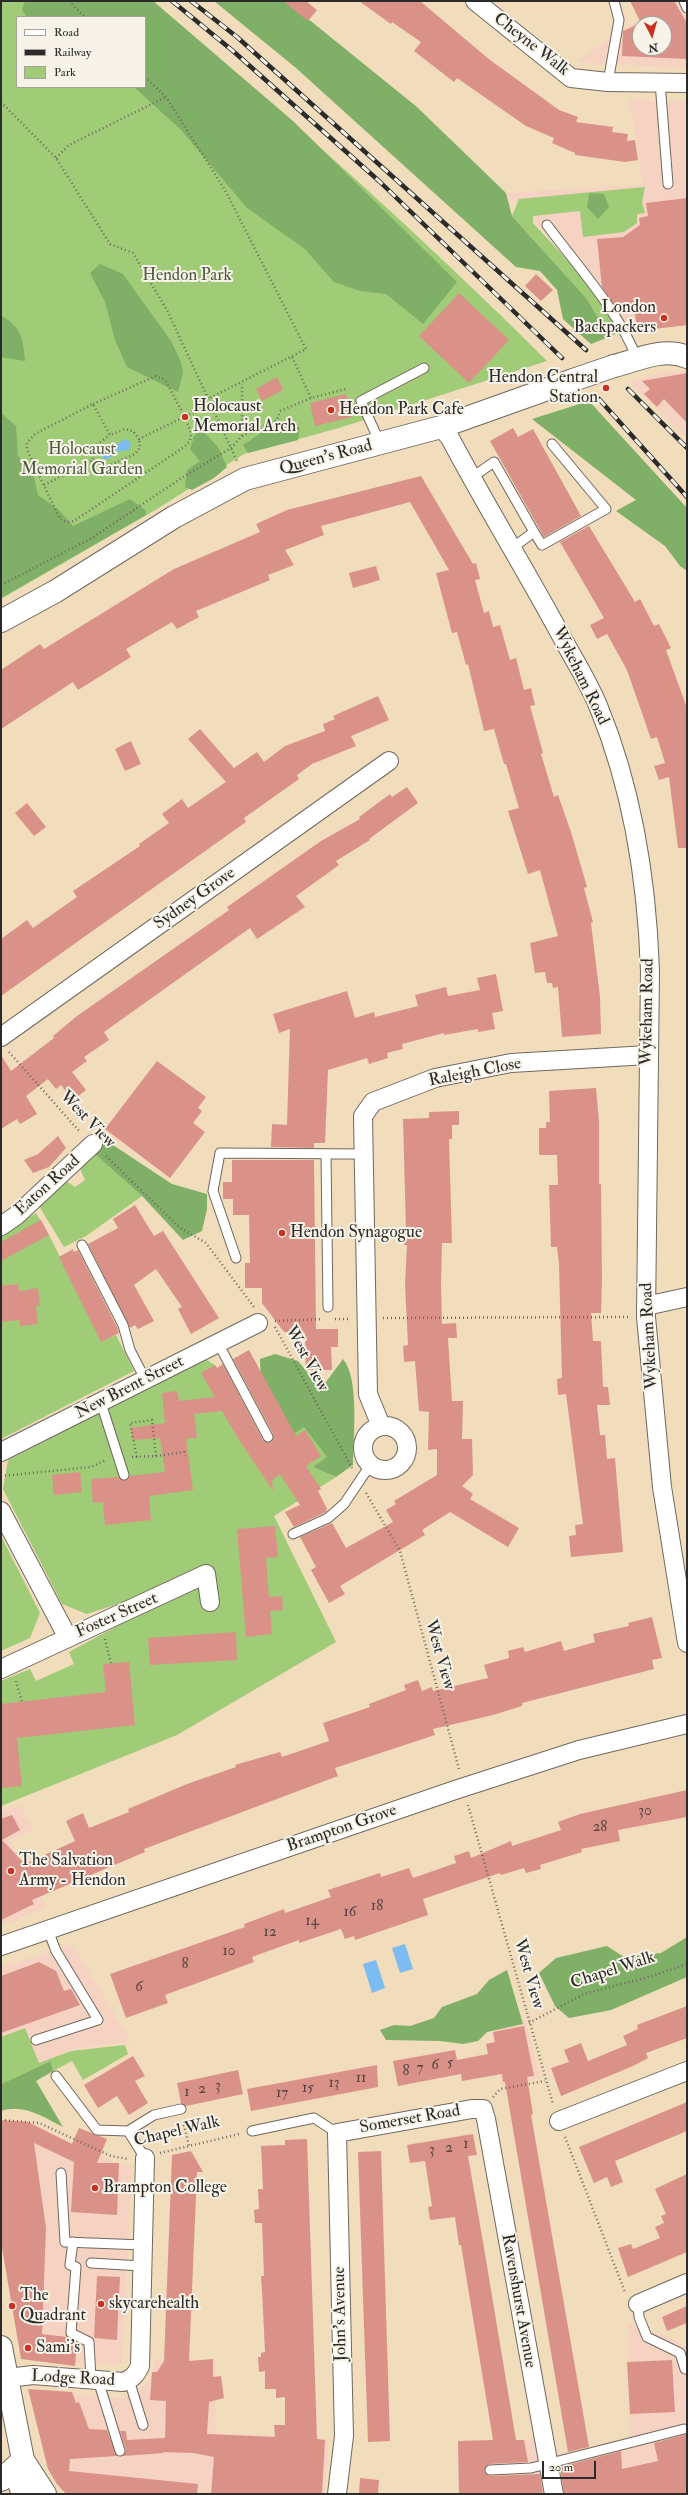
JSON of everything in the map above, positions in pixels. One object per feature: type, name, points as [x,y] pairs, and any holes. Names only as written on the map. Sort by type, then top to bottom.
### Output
[{"type":"main road","name":"Queen's Road","points":[[1,621],[56,590],[174,517],[245,479],[441,427],[614,366],[683,351]]},
{"type":"main road","points":[[1,2347],[23,2460],[20,2486],[23,2494]]},
{"type":"main road","points":[[1,2480],[23,2460]]},
{"type":"main road","points":[[23,2460],[45,2494]]},
{"type":"street","name":"Cheyne Walk","points":[[475,1],[571,78],[608,82],[687,83]]},
{"type":"street","name":"Wykeham Road","points":[[441,427],[450,438],[599,707],[620,766],[641,859],[648,914],[650,971],[646,1311],[662,1487],[687,1643]]},
{"type":"street","name":"Sydney Grove","points":[[4,1042],[389,761]]},
{"type":"street","name":"Raleigh Close","points":[[381,1426],[368,1394],[363,1116],[373,1102],[435,1078],[512,1063],[648,1055]]},
{"type":"street","name":"Eaton Road","points":[[1,1226],[17,1215],[93,1144]]},
{"type":"street","points":[[646,1311],[687,1296]]},
{"type":"street","name":"New Brent Street","points":[[1,1452],[146,1381],[218,1343],[261,1318]]},
{"type":"street","points":[[381,1426],[389,1426],[402,1434],[406,1440],[406,1455],[394,1468],[385,1470],[371,1464],[365,1455],[365,1440],[369,1433],[381,1426]]},
{"type":"street","points":[[1,1511],[68,1638]]},
{"type":"street","name":"Foster Street","points":[[1,1669],[206,1574],[210,1602]]},
{"type":"street","name":"Brampton Grove","points":[[1,1946],[455,1790],[579,1750],[687,1724]]},
{"type":"street","points":[[559,2121],[687,2071]]},
{"type":"street","name":"Somerset Road","points":[[338,2133],[472,2109],[483,2109]]},
{"type":"street","name":"Ravenshurst Avenue","points":[[483,2109],[554,2494]]},
{"type":"street","name":"John's Avenue","points":[[337,2494],[344,2436],[338,2133]]},
{"type":"street","name":"Lodge Road","points":[[8,2378],[33,2374],[94,2380],[129,2380],[136,2374],[140,2366],[145,2158]]},
{"type":"street","points":[[638,2310],[687,2283]]},
{"type":"lane","points":[[608,82],[619,20],[614,1]]},
{"type":"lane","points":[[684,1],[687,8]]},
{"type":"lane","points":[[660,82],[668,184]]},
{"type":"lane","points":[[546,225],[615,314],[630,341],[637,360]]},
{"type":"lane","points":[[380,444],[361,401],[424,368]]},
{"type":"lane","points":[[471,478],[494,462],[542,545],[606,509],[552,444]]},
{"type":"lane","points":[[512,548],[534,532]]},
{"type":"lane","points":[[236,1258],[213,1191],[220,1153],[363,1154]]},
{"type":"lane","points":[[326,1154],[328,1307]]},
{"type":"lane","points":[[82,1245],[123,1325],[130,1350],[146,1381]]},
{"type":"lane","points":[[218,1343],[268,1437]]},
{"type":"lane","points":[[101,1403],[124,1475]]},
{"type":"lane","points":[[293,1534],[328,1518],[344,1504],[371,1464]]},
{"type":"lane","points":[[36,2040],[98,2020],[56,1951],[48,1930]]},
{"type":"lane","points":[[56,2076],[97,2130],[128,2131],[154,2115],[181,2109]]},
{"type":"lane","points":[[252,2131],[314,2118],[338,2133]]},
{"type":"lane","points":[[128,2131],[145,2158]]},
{"type":"lane","points":[[61,2172],[65,2242],[142,2245]]},
{"type":"lane","points":[[73,2242],[70,2265],[76,2267],[71,2333],[89,2342],[94,2380],[120,2451]]},
{"type":"lane","points":[[91,2263],[142,2266]]},
{"type":"lane","points":[[638,2310],[647,2337],[680,2353],[685,2369]]},
{"type":"lane","points":[[129,2380],[143,2425]]},
{"type":"lane","points":[[490,2470],[531,2468],[684,2429]]},
{"type":"path","points":[[69,1],[84,16]]},
{"type":"path","points":[[146,78],[166,97],[225,190],[306,349],[242,384],[208,399]]},
{"type":"path","points":[[56,158],[69,145],[166,97]]},
{"type":"path","points":[[1,102],[56,158],[110,244],[133,253],[168,312],[238,464]]},
{"type":"path","points":[[292,357],[311,398]]},
{"type":"path","points":[[156,376],[165,380],[192,433],[190,441],[184,447],[74,521],[67,522],[60,519],[27,450],[27,443],[35,434],[93,404],[156,376]]},
{"type":"path","points":[[242,384],[242,436]]},
{"type":"path","points":[[1,585],[92,538],[183,477],[231,448],[242,436],[277,420],[280,411],[311,398],[346,389]]},
{"type":"path","points":[[93,404],[110,435]]},
{"type":"path","points":[[139,439],[211,404]]},
{"type":"path","points":[[125,429],[133,431],[139,439],[140,448],[135,454],[105,467],[97,464],[94,460],[92,452],[95,446],[110,435],[125,429]]},
{"type":"path","points":[[44,485],[94,460]]},
{"type":"path","name":"West View","points":[[4,1042],[56,1106],[93,1144],[179,1227],[206,1244],[261,1318],[280,1334],[359,1482],[400,1551],[459,1769],[450,1772],[461,1806],[468,1803],[545,2081],[623,2290],[638,2310]]},
{"type":"path","points":[[261,1318],[367,1318],[646,1311]]},
{"type":"path","points":[[137,1458],[130,1423],[152,1420],[156,1456]]},
{"type":"path","points":[[1,1476],[91,1467],[117,1454],[137,1458],[184,1452],[185,1456]]},
{"type":"path","points":[[98,1624],[109,1648],[112,1663]]},
{"type":"path","name":"Chapel Walk","points":[[529,2022],[584,1994],[652,1976],[687,1964]]},
{"type":"path","points":[[483,2109],[500,2089],[545,2081]]},
{"type":"path","points":[[181,2109],[189,2146]]},
{"type":"path","name":"Chapel Walk","points":[[1,2120],[39,2123],[111,2156],[126,2159],[145,2158],[252,2131]]},
{"type":"shaded area","points":[[675,1],[687,1],[687,68],[576,62],[620,31],[632,24],[632,56],[672,56],[672,16],[648,16]]},
{"type":"shaded area","points":[[630,100],[687,102],[687,322],[625,332],[562,249],[506,193],[643,185]]},
{"type":"shaded area","points":[[687,370],[687,438],[630,383],[663,372]]},
{"type":"shaded area","points":[[19,1805],[34,1828],[9,1840],[47,1908],[1,1925],[1,1811]]},
{"type":"shaded area","points":[[72,1944],[131,2042],[73,2049],[1,2081],[1,1968]]},
{"type":"shaded area","points":[[525,2019],[540,2078],[502,2085],[490,2025]]},
{"type":"shaded area","points":[[1,2125],[32,2125],[116,2163],[132,2165],[122,2364],[24,2359]]},
{"type":"shaded area","points":[[628,2325],[642,2327],[669,2337],[687,2347],[687,2494],[459,2494],[457,2446],[542,2438],[545,2457],[629,2437]]},
{"type":"shaded area","points":[[155,2360],[216,2362],[215,2433],[329,2439],[324,2494],[68,2494],[37,2391],[125,2399],[147,2384],[152,2375]]},
{"type":"green space","name":"Hendon Park","points":[[1,1],[153,1],[254,88],[403,222],[547,361],[339,428],[244,454],[157,509],[1,599]]},
{"type":"green space","points":[[25,1],[153,1],[293,121],[457,282],[423,324],[386,294],[360,291],[334,282],[305,249],[247,208],[181,130],[135,88],[146,88],[146,16],[26,16],[22,10]]},
{"type":"green space","points":[[214,1],[286,1],[417,107],[506,193],[512,216],[587,299],[609,337],[591,344],[563,319],[557,290],[540,271],[516,267],[296,68]]},
{"type":"green space","points":[[645,187],[642,202],[645,213],[637,214],[637,223],[624,232],[583,237],[580,211],[533,216],[533,223],[593,290],[613,318],[621,332],[609,337],[587,299],[512,216],[519,199]]},
{"type":"green space","points":[[589,193],[604,194],[609,207],[598,219],[587,207]]},
{"type":"green space","points":[[100,264],[123,274],[171,341],[181,362],[183,373],[178,392],[127,367],[115,340],[105,302],[90,273]]},
{"type":"green space","points":[[1,315],[13,324],[20,334],[25,361],[1,357]]},
{"type":"green space","points":[[589,401],[687,508],[687,571],[680,566],[665,546],[616,511],[636,500],[532,419]]},
{"type":"green space","points":[[1,413],[16,426],[18,456],[32,468],[38,495],[59,510],[73,526],[130,499],[145,510],[146,515],[1,598]]},
{"type":"green space","points":[[286,421],[300,428],[298,440],[248,453],[243,445],[270,427]]},
{"type":"green space","points":[[200,428],[218,447],[227,467],[214,478],[192,490],[185,487],[187,470],[200,461],[190,449],[194,437]]},
{"type":"green space","points":[[90,1137],[113,1145],[172,1184],[207,1194],[207,1209],[202,1231],[183,1240],[142,1196],[85,1145]]},
{"type":"green space","points":[[92,1151],[142,1196],[86,1236],[64,1247],[39,1206],[65,1180],[75,1187],[85,1180],[78,1164]]},
{"type":"green space","points":[[36,1213],[49,1235],[101,1341],[116,1335],[134,1371],[1,1439],[1,1235]]},
{"type":"green space","points":[[275,1354],[298,1361],[313,1379],[326,1382],[343,1359],[348,1368],[354,1394],[353,1465],[336,1477],[313,1467],[327,1457],[304,1427],[292,1435],[261,1383],[260,1359]]},
{"type":"green space","points":[[205,1359],[215,1365],[260,1444],[279,1434],[292,1435],[304,1426],[328,1458],[313,1467],[336,1477],[274,1516],[336,1642],[177,1735],[1,1806],[1,1681],[30,1669],[36,1681],[74,1664],[69,1652],[145,1611],[139,1597],[87,1614],[62,1604],[3,1489],[8,1460]]},
{"type":"green space","points":[[1,1536],[40,1613],[30,1638],[1,1651]]},
{"type":"green space","points":[[687,1937],[687,1977],[611,2010],[569,2018],[555,2006],[539,1973],[556,1958],[607,1946],[624,1957],[661,1953]]},
{"type":"green space","points":[[507,1970],[523,2024],[487,2032],[478,2041],[463,2044],[440,2041],[386,2040],[380,2030],[394,2025],[410,2026],[434,2018],[442,2007],[477,1994],[489,1980]]},
{"type":"green space","points":[[25,2028],[39,2063],[71,2051],[125,2045],[128,2054],[83,2080],[72,2061],[53,2071],[51,2061],[1,2084],[1,2037]]},
{"type":"green space","points":[[51,2061],[53,2071],[36,2081],[63,2127],[33,2112],[17,2109],[1,2111],[1,2084]]},
{"type":"water","points":[[126,439],[131,443],[129,450],[119,451],[108,459],[104,459],[100,456],[103,447],[110,448]]},
{"type":"water","points":[[405,1944],[413,1969],[400,1973],[392,1948]]},
{"type":"water","points":[[376,1960],[385,1988],[372,1993],[363,1964]]},
{"type":"building","points":[[283,1],[306,1],[317,10],[308,21]]},
{"type":"building","points":[[359,1],[420,1],[490,60],[559,110],[578,117],[576,122],[613,127],[612,132],[628,134],[627,141],[635,140],[638,160],[625,162],[575,155],[575,153],[552,143],[554,138],[526,126],[457,78],[454,82],[414,51],[421,42],[392,22],[391,24]]},
{"type":"building","points":[[630,1],[674,1],[687,23],[687,59],[622,56],[623,31],[632,27],[632,56],[672,56],[672,16],[638,16]]},
{"type":"building","points":[[687,198],[687,325],[638,331],[634,309],[618,311],[602,287],[597,239],[623,237],[640,225],[639,218],[648,216],[646,203]]},
{"type":"building","points":[[536,274],[553,290],[541,301],[525,286]]},
{"type":"building","points":[[459,293],[509,340],[469,383],[419,336]]},
{"type":"building","points":[[687,373],[687,423],[664,399],[657,407],[644,394],[650,389],[642,381]]},
{"type":"building","points":[[277,377],[283,390],[262,401],[256,389]]},
{"type":"building","name":"Hendon Park Cafe","points":[[346,394],[352,417],[315,426],[310,403]]},
{"type":"building","points":[[513,428],[518,437],[533,429],[581,516],[544,537],[490,441]]},
{"type":"building","points":[[421,476],[473,564],[476,563],[480,579],[475,580],[484,613],[489,611],[493,627],[500,625],[510,660],[516,658],[524,690],[531,688],[535,705],[530,706],[543,753],[541,754],[554,797],[558,795],[571,832],[587,887],[584,888],[593,922],[591,923],[600,997],[601,1034],[562,1037],[558,987],[553,988],[552,983],[547,983],[545,972],[535,973],[530,943],[558,936],[540,870],[528,874],[508,811],[519,808],[494,729],[484,731],[468,664],[466,665],[457,632],[452,633],[436,573],[449,570],[410,502],[321,526],[324,535],[285,550],[294,565],[268,575],[270,580],[196,611],[199,617],[177,629],[172,622],[126,649],[131,657],[78,690],[73,682],[1,729],[1,670],[40,644],[44,649],[174,569],[260,532],[256,524],[287,510]]},
{"type":"building","points":[[589,526],[635,602],[640,599],[654,626],[659,624],[671,648],[666,650],[687,708],[687,848],[678,848],[669,777],[659,780],[654,766],[665,763],[657,737],[651,739],[627,670],[607,634],[597,639],[590,625],[604,618],[560,542]]},
{"type":"building","points":[[376,566],[380,580],[353,588],[349,573]]},
{"type":"building","points":[[378,696],[389,720],[351,736],[356,746],[312,764],[297,775],[299,779],[244,818],[246,822],[1,996],[1,939],[27,920],[33,928],[77,897],[73,891],[140,846],[139,844],[169,823],[162,814],[182,799],[188,808],[226,782],[188,739],[200,729],[234,768],[257,752],[264,762],[285,746],[325,731],[323,724],[335,719],[333,716]]},
{"type":"building","points":[[131,741],[141,764],[125,771],[115,749]]},
{"type":"building","points":[[407,787],[418,803],[369,839],[370,840],[336,861],[339,865],[296,896],[305,907],[257,939],[250,928],[104,1032],[109,1040],[84,1057],[87,1061],[72,1072],[86,1090],[73,1100],[61,1085],[56,1089],[48,1079],[26,1096],[37,1114],[20,1124],[17,1119],[1,1129],[1,1055],[11,1071],[54,1038],[53,1036],[77,1016],[229,910],[227,907],[321,841],[360,819],[359,817],[390,794],[392,797]]},
{"type":"building","points":[[27,803],[46,827],[34,836],[15,813]]},
{"type":"building","points":[[496,974],[503,1011],[492,1013],[495,1029],[478,1032],[478,1029],[444,1035],[444,1033],[402,1044],[403,1049],[387,1053],[388,1058],[369,1064],[367,1058],[328,1070],[325,1143],[314,1143],[314,1148],[271,1147],[272,1124],[287,1125],[290,1029],[279,1033],[273,1014],[347,991],[355,1018],[374,1012],[375,1017],[418,1006],[415,995],[446,987],[448,996],[480,990],[477,978]]},
{"type":"building","points":[[157,1061],[206,1097],[198,1108],[202,1111],[193,1123],[205,1132],[170,1178],[105,1129]]},
{"type":"building","points":[[596,1088],[599,1122],[599,1184],[601,1184],[602,1279],[601,1313],[591,1313],[593,1341],[601,1341],[603,1387],[608,1387],[610,1405],[597,1405],[600,1435],[605,1435],[607,1459],[615,1458],[623,1552],[571,1557],[569,1536],[576,1535],[575,1525],[583,1524],[566,1394],[558,1395],[557,1379],[562,1378],[559,1264],[557,1247],[551,1247],[549,1185],[558,1185],[557,1155],[539,1155],[539,1128],[546,1128],[546,1122],[550,1122],[549,1091]]},
{"type":"building","points":[[459,1111],[459,1125],[452,1125],[452,1139],[449,1139],[452,1243],[442,1243],[441,1284],[442,1324],[456,1323],[457,1338],[448,1338],[452,1401],[463,1401],[462,1439],[472,1439],[473,1475],[462,1486],[473,1494],[470,1499],[519,1528],[508,1547],[450,1512],[422,1530],[425,1535],[340,1586],[345,1594],[329,1603],[311,1570],[316,1567],[300,1537],[332,1523],[346,1548],[393,1522],[386,1510],[396,1504],[394,1501],[437,1475],[437,1449],[428,1450],[429,1412],[419,1411],[415,1361],[404,1362],[403,1346],[408,1345],[405,1284],[407,1245],[404,1245],[403,1231],[406,1231],[403,1119],[429,1118],[429,1112]]},
{"type":"building","points":[[58,1136],[66,1148],[49,1167],[33,1173],[24,1160],[38,1154]]},
{"type":"building","name":"Hendon Synagogue","points":[[232,1160],[314,1160],[316,1329],[338,1329],[338,1347],[331,1347],[332,1370],[306,1370],[305,1333],[284,1332],[262,1303],[262,1288],[245,1288],[245,1263],[250,1263],[249,1215],[233,1215],[233,1199],[223,1199],[223,1182],[232,1182]]},
{"type":"building","points":[[135,1205],[154,1236],[163,1231],[219,1318],[191,1334],[178,1309],[182,1307],[156,1269],[134,1285],[154,1321],[138,1329],[135,1325],[130,1328],[88,1244],[118,1228],[113,1219]]},
{"type":"building","points":[[41,1220],[49,1235],[1,1261],[1,1242]]},
{"type":"building","points":[[73,1249],[74,1252],[78,1250],[119,1333],[101,1342],[59,1257]]},
{"type":"building","points":[[18,1284],[19,1291],[38,1288],[40,1306],[36,1306],[38,1324],[20,1326],[19,1320],[1,1322],[1,1286]]},
{"type":"building","points":[[249,1350],[296,1436],[305,1430],[321,1456],[306,1466],[321,1489],[318,1491],[327,1509],[326,1512],[294,1527],[285,1512],[300,1505],[280,1474],[272,1480],[273,1491],[239,1440],[222,1411],[194,1414],[197,1438],[186,1439],[193,1490],[149,1496],[151,1520],[105,1525],[103,1502],[93,1503],[91,1479],[118,1477],[125,1481],[130,1476],[165,1472],[160,1438],[133,1440],[131,1428],[165,1423],[162,1393],[177,1391],[179,1401],[215,1397],[201,1373],[215,1365],[217,1368],[223,1364],[263,1440],[268,1443],[273,1440],[273,1434],[233,1359]]},
{"type":"building","points":[[80,1472],[82,1492],[54,1495],[52,1475]]},
{"type":"building","points":[[275,1526],[278,1557],[266,1558],[269,1597],[282,1596],[283,1610],[270,1611],[272,1634],[246,1637],[237,1529]]},
{"type":"building","points":[[652,1617],[662,1658],[652,1660],[654,1669],[522,1703],[522,1706],[493,1715],[433,1729],[435,1735],[335,1768],[338,1776],[144,1849],[145,1852],[32,1900],[34,1904],[1,1920],[1,1819],[12,1815],[20,1830],[2,1840],[25,1864],[75,1841],[66,1821],[83,1813],[89,1828],[129,1812],[128,1809],[187,1784],[236,1767],[235,1765],[280,1752],[282,1757],[329,1741],[323,1723],[370,1707],[369,1704],[406,1690],[404,1685],[418,1680],[422,1691],[432,1687],[433,1691],[488,1678],[484,1665],[509,1658],[508,1651],[523,1647],[525,1652],[561,1641],[564,1651],[595,1642],[593,1634],[629,1626],[628,1623]]},
{"type":"building","points":[[236,1632],[237,1660],[150,1665],[148,1638]]},
{"type":"building","points":[[129,1662],[135,1725],[17,1738],[22,1786],[1,1788],[1,1704],[106,1692],[103,1664]]},
{"type":"building","points":[[687,1790],[687,1817],[618,1830],[620,1841],[581,1849],[582,1852],[540,1865],[541,1869],[526,1873],[524,1868],[501,1875],[500,1873],[423,1899],[428,1915],[355,1940],[354,1936],[345,1939],[341,1929],[299,1943],[299,1940],[252,1957],[254,1962],[165,1995],[168,2003],[126,2018],[110,1974],[245,1927],[244,1924],[284,1909],[285,1913],[331,1897],[328,1890],[380,1873],[381,1877],[409,1868],[413,1878],[456,1863],[454,1856],[469,1851],[471,1858],[511,1841],[512,1846],[561,1830],[558,1822],[580,1814]]},
{"type":"building","points":[[39,1962],[56,1971],[64,1991],[71,1989],[80,2005],[1,2033],[1,1976]]},
{"type":"building","points":[[687,2006],[687,2038],[646,2053],[648,2058],[633,2066],[561,2096],[551,2068],[569,2062],[564,2050],[581,2043],[588,2061],[627,2045],[623,2036],[638,2029],[637,2025]]},
{"type":"building","points":[[524,2026],[534,2076],[527,2077],[533,2114],[531,2115],[589,2447],[568,2452],[505,2082],[503,2082],[502,2074],[462,2081],[461,2074],[398,2086],[393,2061],[455,2050],[457,2060],[488,2054],[486,2044],[495,2042],[493,2032]]},
{"type":"building","points":[[133,2056],[145,2076],[135,2081],[148,2103],[129,2115],[117,2096],[98,2108],[84,2085]]},
{"type":"building","points":[[377,2065],[378,2087],[251,2111],[247,2089]]},
{"type":"building","points":[[238,2070],[243,2094],[186,2106],[181,2103],[177,2083]]},
{"type":"building","points":[[687,2102],[687,2131],[615,2161],[623,2182],[611,2187],[607,2177],[594,2183],[579,2147]]},
{"type":"building","points":[[1,2120],[28,2122],[72,2144],[79,2128],[107,2139],[97,2163],[119,2163],[117,2215],[71,2212],[74,2162],[34,2143],[46,2228],[42,2334],[67,2337],[77,2343],[75,2366],[21,2359],[1,2242]]},
{"type":"building","points":[[473,2134],[477,2155],[468,2156],[516,2440],[524,2440],[528,2462],[489,2464],[484,2471],[490,2476],[540,2474],[543,2494],[459,2494],[458,2441],[493,2440],[461,2245],[459,2245],[455,2217],[430,2220],[428,2207],[432,2206],[425,2161],[410,2163],[407,2145]]},
{"type":"building","points":[[307,2139],[317,2439],[325,2440],[322,2494],[211,2494],[214,2457],[194,2453],[163,2452],[164,2453],[123,2456],[126,2450],[120,2431],[126,2431],[127,2440],[165,2438],[166,2401],[150,2400],[152,2372],[157,2372],[164,2361],[172,2155],[191,2151],[203,2172],[197,2172],[189,2361],[213,2359],[213,2377],[221,2376],[224,2398],[209,2402],[207,2434],[275,2437],[274,2425],[285,2425],[285,2397],[276,2398],[276,2389],[265,2389],[265,2371],[259,2372],[258,2357],[261,2357],[261,2353],[265,2352],[261,2276],[264,2276],[262,2223],[255,2223],[254,2210],[259,2209],[258,2189],[263,2189],[261,2146],[285,2145],[285,2140]]},
{"type":"building","points":[[381,2151],[390,2441],[368,2442],[358,2152]]},
{"type":"building","points":[[687,2174],[687,2252],[628,2277],[618,2248],[631,2244],[633,2249],[660,2238],[655,2227],[664,2223],[661,2216],[666,2214],[655,2189]]},
{"type":"building","points":[[97,2276],[120,2277],[117,2340],[94,2338]]},
{"type":"building","points":[[687,2306],[687,2323],[667,2331],[662,2317]]},
{"type":"building","points":[[672,2360],[675,2412],[630,2414],[627,2362]]},
{"type":"building","points":[[28,2389],[72,2392],[76,2403],[79,2402],[89,2429],[107,2430],[117,2456],[70,2459],[69,2471],[198,2484],[197,2494],[66,2494],[57,2484],[48,2469]]},
{"type":"building","points":[[687,2434],[687,2494],[564,2494],[560,2467],[621,2451],[622,2469],[658,2461],[654,2443]]},
{"type":"building","points":[[360,2478],[379,2480],[378,2494],[359,2494]]},
{"type":"railway","points":[[172,1],[233,51],[379,181],[562,358]]},
{"type":"railway","points":[[191,1],[237,37],[586,350]]},
{"type":"railway","points":[[628,389],[687,448]]},
{"type":"railway","points":[[599,399],[687,497]]},
{"type":"place","name":"London Backpackers","points":[[664,318]]},
{"type":"place","name":"Hendon Central Station","points":[[606,388]]},
{"type":"place","name":"Hendon Park Cafe","points":[[331,410]]},
{"type":"place","name":"Holocaust Memorial Arch","points":[[185,417]]},
{"type":"place","name":"Hendon Synagogue","points":[[282,1233]]},
{"type":"place","name":"The Salvation Army - Hendon","points":[[11,1871]]},
{"type":"place","name":"Brampton College","points":[[95,2188]]},
{"type":"place","name":"skycarehealth","points":[[101,2304]]},
{"type":"place","name":"The Quadrant","points":[[12,2306]]},
{"type":"place","name":"Sami's","points":[[28,2348]]},
{"type":"park label","name":"Holocaust Memorial Garden","points":[[82,460]]}]
